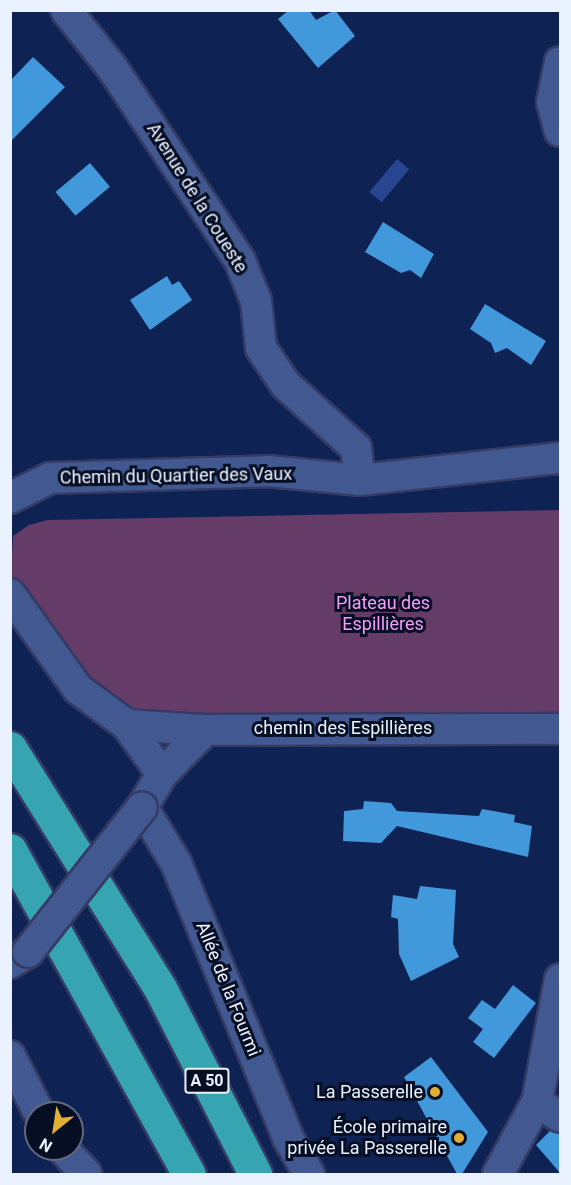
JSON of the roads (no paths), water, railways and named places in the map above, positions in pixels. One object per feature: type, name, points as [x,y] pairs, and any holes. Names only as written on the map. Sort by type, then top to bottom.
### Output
[{"type":"highway","name":"A 50","points":[[10,748],[160,988],[255,1174]]},
{"type":"highway","points":[[10,850],[57,929],[189,1174]]},
{"type":"street","name":"Avenue de la Coueste","points":[[66,10],[113,69],[240,261],[256,301],[261,348],[286,386],[356,448],[360,480]]},
{"type":"street","points":[[561,62],[552,102],[561,131]]},
{"type":"street","name":"Chemin du Quartier des Vaux","points":[[12,495],[50,478],[268,471],[360,480],[561,458]]},
{"type":"street","points":[[10,594],[78,689],[127,725],[162,774]]},
{"type":"street","name":"chemin des Espillières","points":[[127,725],[205,730],[555,732]]},
{"type":"street","points":[[19,957],[142,807],[162,774],[205,730]]},
{"type":"street","name":"Allée de la Fourmi","points":[[142,807],[176,863],[288,1138],[309,1174]]},
{"type":"street","points":[[498,1174],[549,1110],[561,979]]},
{"type":"street","points":[[10,1056],[33,1101]]},
{"type":"street","points":[[74,1161],[86,1174]]},
{"type":"water","points":[[397,159],[409,169],[382,202],[369,192]]},
{"type":"place","name":"La Passerelle","points":[[435,1092]]},
{"type":"place","name":"École primaire privée La Passerelle","points":[[459,1138]]},
{"type":"park label","name":"Plateau des Espillières","points":[[383,614]]}]
